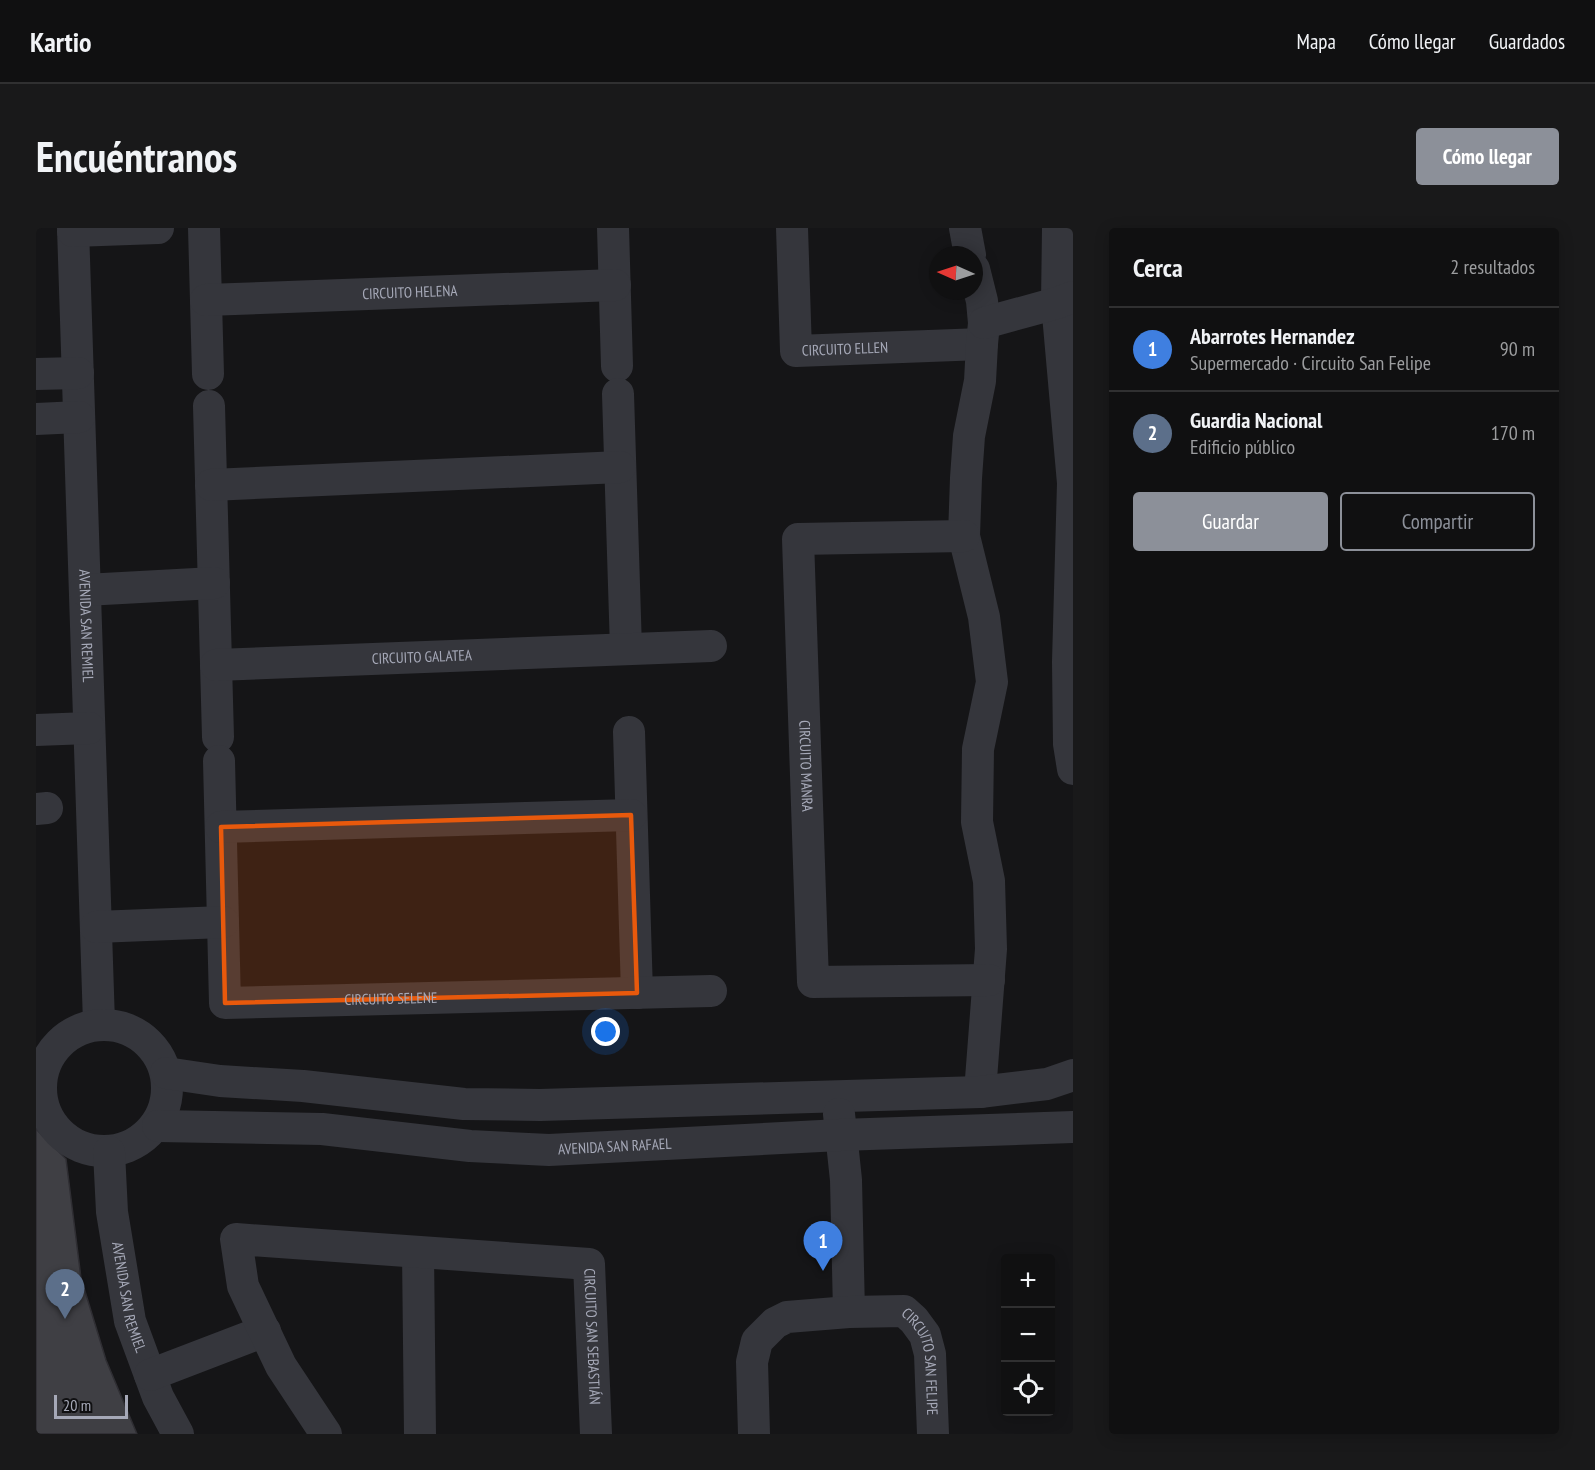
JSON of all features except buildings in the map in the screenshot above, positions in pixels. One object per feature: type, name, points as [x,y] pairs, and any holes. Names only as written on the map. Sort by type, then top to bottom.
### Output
[{"type":"street","points":[[73,230],[158,228]]},
{"type":"street","points":[[204,228],[208,374]]},
{"type":"street","points":[[613,228],[626,650]]},
{"type":"street","name":"CIRCUITO ELLEN","points":[[792,228],[796,351],[983,333]]},
{"type":"street","points":[[965,228],[968,246]]},
{"type":"street","points":[[1058,228],[1065,300],[1065,393],[1073,483],[1068,662],[1070,744],[1073,769]]},
{"type":"street","name":"AVENIDA SAN REMIEL","points":[[73,230],[99,1023]]},
{"type":"street","name":"CIRCUITO HELENA","points":[[206,300],[615,285]]},
{"type":"street","points":[[980,1092],[991,949],[989,881],[977,822],[978,749],[992,682],[984,617],[964,536],[969,436],[980,381],[983,333],[982,300]]},
{"type":"street","points":[[983,333],[1065,300]]},
{"type":"street","points":[[36,374],[78,373]]},
{"type":"street","points":[[209,406],[216,666]]},
{"type":"street","points":[[36,419],[79,417]]},
{"type":"street","points":[[211,485],[620,467]]},
{"type":"street","name":"CIRCUITO MANRA","points":[[964,536],[798,539],[813,982],[989,980]]},
{"type":"street","points":[[85,590],[214,584]]},
{"type":"street","name":"CIRCUITO GALATEA","points":[[216,666],[711,646]]},
{"type":"street","name":"CIRCUITO SELENE","points":[[216,666],[225,1003],[711,991]]},
{"type":"street","points":[[36,730],[89,728]]},
{"type":"street","points":[[629,732],[637,993]]},
{"type":"street","points":[[220,827],[632,815]]},
{"type":"street","points":[[96,927],[223,922]]},
{"type":"street","points":[[99,1023],[123,1026],[143,1036],[158,1053],[166,1073],[167,1095],[158,1126],[130,1146],[109,1152],[88,1150],[70,1142],[55,1128],[45,1111],[38,1090],[43,1070],[44,1051],[83,1027],[99,1023]]},
{"type":"street","points":[[166,1073],[220,1081],[303,1086],[465,1104],[540,1105],[980,1092],[1047,1084],[1073,1075]]},
{"type":"street","points":[[837,1095],[846,1180],[849,1312]]},
{"type":"street","name":"AVENIDA SAN RAFAEL","points":[[158,1126],[322,1129],[470,1146],[549,1150],[840,1134],[1073,1127]]},
{"type":"street","name":"AVENIDA SAN REMIEL","points":[[109,1152],[112,1212],[130,1321],[158,1397],[178,1434]]},
{"type":"street","name":"CIRCUITO SAN SEBASTIÁN","points":[[326,1434],[281,1366],[243,1286],[236,1239],[589,1264],[596,1434]]},
{"type":"street","points":[[418,1252],[420,1434]]},
{"type":"street","name":"CIRCUITO SAN FELIPE","points":[[754,1434],[752,1362],[757,1341],[775,1323],[788,1317],[849,1312],[904,1311],[914,1320],[924,1335],[930,1354],[933,1434]]},
{"type":"street","points":[[150,1375],[264,1331]]},
{"type":"highlighted area","points":[[631,815],[637,993],[225,1003],[221,827]]},
{"type":"place","name":"Abarrotes Hernandez","points":[[823,1271]]},
{"type":"place","name":"Guardia Nacional","points":[[65,1319]]}]
